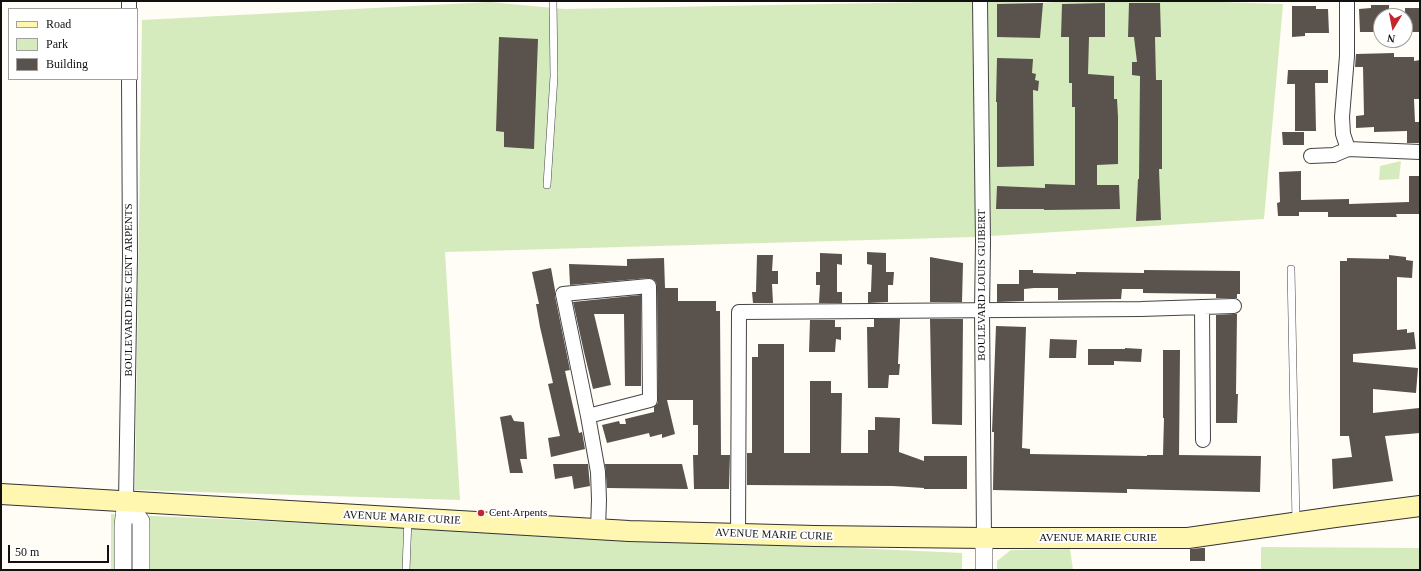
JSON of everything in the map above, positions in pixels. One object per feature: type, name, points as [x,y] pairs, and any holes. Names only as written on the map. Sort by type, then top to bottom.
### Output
[{"type":"main road","name":"AVENUE MARIE CURIE","points":[[1,494],[598,529],[815,536],[984,538],[1188,538],[1420,506]]},
{"type":"street","name":"BOULEVARD LOUIS GUIBERT","points":[[980,1],[983,242],[982,310],[984,570]]},
{"type":"street","points":[[1346,1],[1347,56],[1342,134],[1348,149]]},
{"type":"street","name":"BOULEVARD DES CENT ARPENTS","points":[[123,570],[126,501],[130,257],[129,80]]},
{"type":"street","points":[[1311,156],[1334,155],[1348,149],[1420,152]]},
{"type":"street","points":[[588,416],[650,400],[649,286],[562,294],[588,416],[598,472],[598,529]]},
{"type":"street","points":[[738,534],[739,312],[1141,309],[1234,306]]},
{"type":"street","points":[[1202,307],[1203,440]]},
{"type":"street","points":[[126,501],[141,521],[141,570]]},
{"type":"lane","points":[[548,185],[554,76],[553,1]]},
{"type":"lane","points":[[1291,268],[1296,522]]},
{"type":"lane","points":[[406,570],[408,518]]},
{"type":"green space","points":[[984,1],[1043,3],[1071,1],[1191,1],[1283,4],[1264,219],[975,237],[445,252],[460,500],[135,490],[142,20],[490,2],[564,9]]},
{"type":"green space","points":[[1401,161],[1399,179],[1379,180],[1380,166]]},
{"type":"green space","points":[[111,514],[962,553],[962,570],[111,570]]},
{"type":"green space","points":[[1261,547],[1420,548],[1420,570],[1261,570]]},
{"type":"green space","points":[[1070,549],[1073,570],[997,570],[997,561],[1011,550]]},
{"type":"building","points":[[1043,3],[1040,38],[997,37],[997,4]]},
{"type":"building","points":[[1105,3],[1105,37],[1089,37],[1088,74],[1114,76],[1114,99],[1117,99],[1118,117],[1118,164],[1097,165],[1097,185],[1119,185],[1120,209],[996,209],[997,186],[1045,188],[1045,184],[1075,185],[1075,107],[1072,107],[1072,83],[1069,83],[1069,37],[1061,37],[1062,4]]},
{"type":"building","points":[[1129,3],[1160,3],[1161,37],[1155,37],[1156,80],[1162,80],[1162,169],[1159,169],[1161,220],[1136,221],[1139,179],[1140,76],[1132,75],[1132,62],[1137,62],[1134,37],[1128,37]]},
{"type":"building","points":[[1371,5],[1389,5],[1389,8],[1373,8],[1373,32],[1360,32],[1359,9],[1371,8]]},
{"type":"building","points":[[1292,6],[1316,6],[1316,9],[1328,9],[1329,33],[1305,33],[1305,36],[1292,37]]},
{"type":"building","points":[[1413,8],[1420,8],[1420,32],[1413,32]]},
{"type":"building","points":[[499,37],[538,39],[534,149],[504,147],[504,132],[496,131]]},
{"type":"building","points":[[1394,53],[1394,57],[1414,57],[1414,61],[1420,60],[1420,99],[1414,99],[1415,122],[1420,122],[1419,143],[1407,143],[1407,131],[1374,132],[1374,127],[1356,128],[1356,116],[1364,115],[1363,67],[1355,67],[1356,54]]},
{"type":"building","points":[[997,58],[1033,59],[1032,73],[1036,74],[1035,80],[1039,81],[1038,91],[1033,90],[1034,166],[997,167]]},
{"type":"building","points":[[1288,70],[1328,70],[1328,83],[1315,83],[1316,131],[1295,131],[1295,84],[1287,84]]},
{"type":"building","points":[[1282,132],[1304,132],[1304,145],[1283,145]]},
{"type":"building","points":[[1301,171],[1301,200],[1349,199],[1349,204],[1409,202],[1409,176],[1420,176],[1420,214],[1396,214],[1397,217],[1328,217],[1328,212],[1299,212],[1299,216],[1278,216],[1277,203],[1280,202],[1279,172]]},
{"type":"building","points":[[867,252],[886,253],[886,272],[894,272],[893,285],[888,285],[888,302],[868,303],[868,292],[871,292],[872,265],[867,264]]},
{"type":"building","points":[[820,253],[842,254],[842,265],[837,264],[837,292],[842,292],[842,303],[819,303],[820,285],[816,285],[816,272],[820,272]]},
{"type":"building","points":[[757,255],[773,255],[772,271],[778,271],[778,284],[772,284],[773,303],[753,303],[752,292],[756,292]]},
{"type":"building","points":[[1389,255],[1406,257],[1406,260],[1413,261],[1412,278],[1397,277],[1397,330],[1407,329],[1407,333],[1414,332],[1416,349],[1353,354],[1353,362],[1418,368],[1416,393],[1373,389],[1373,413],[1419,408],[1420,433],[1385,436],[1393,481],[1333,489],[1332,459],[1352,457],[1349,436],[1340,436],[1340,261],[1347,261],[1347,258],[1389,259]]},
{"type":"building","points":[[930,257],[963,263],[962,302],[930,302]]},
{"type":"building","points":[[664,258],[665,288],[678,288],[678,301],[716,301],[716,311],[720,311],[721,455],[730,455],[729,489],[694,489],[693,455],[698,455],[698,425],[693,425],[693,400],[667,400],[675,434],[662,438],[662,434],[650,437],[649,433],[607,443],[602,425],[619,421],[620,424],[626,424],[625,419],[654,412],[654,407],[658,403],[657,286],[653,279],[648,278],[570,285],[569,264],[627,266],[627,259]]},
{"type":"building","points":[[551,268],[570,370],[565,371],[579,433],[582,432],[585,449],[551,457],[548,438],[560,436],[548,384],[553,383],[540,327],[536,304],[539,304],[532,272]]},
{"type":"building","points":[[1019,270],[1033,270],[1033,273],[1076,274],[1076,272],[1144,273],[1144,270],[1240,271],[1240,294],[1237,294],[1237,298],[1216,298],[1216,294],[1143,293],[1143,289],[1122,289],[1121,299],[1058,300],[1058,288],[1034,288],[1024,289],[1024,301],[997,302],[997,284],[1019,284]]},
{"type":"building","points":[[641,295],[641,386],[625,386],[624,314],[594,314],[611,385],[593,389],[573,302]]},
{"type":"building","points":[[1237,314],[1237,423],[1216,423],[1216,315]]},
{"type":"building","points":[[874,319],[900,319],[899,375],[889,375],[888,388],[868,388],[867,327],[874,327]]},
{"type":"building","points":[[930,319],[963,319],[962,425],[932,424]]},
{"type":"building","points":[[810,320],[835,320],[835,327],[841,327],[841,340],[836,339],[835,352],[809,352]]},
{"type":"building","points":[[996,326],[1026,327],[1022,448],[1030,449],[1030,454],[1163,455],[1163,350],[1180,350],[1179,455],[1261,456],[1260,492],[1127,489],[1127,493],[993,490],[994,432],[992,432]]},
{"type":"building","points":[[1050,339],[1077,340],[1076,358],[1049,358]]},
{"type":"building","points":[[758,344],[784,344],[784,453],[810,453],[810,381],[831,381],[831,393],[842,393],[841,453],[868,453],[868,430],[875,430],[875,417],[900,418],[899,452],[924,461],[924,456],[967,456],[967,489],[924,489],[893,486],[747,485],[747,453],[752,453],[752,357],[758,357]]},
{"type":"building","points":[[1088,349],[1142,349],[1141,362],[1114,361],[1114,365],[1088,365]]},
{"type":"building","points":[[511,415],[514,421],[524,422],[527,459],[520,459],[523,473],[510,473],[500,417]]},
{"type":"building","points":[[553,464],[588,464],[590,486],[574,489],[572,476],[555,479]]},
{"type":"building","points":[[605,464],[682,464],[688,489],[607,488]]},
{"type":"building","points":[[1205,548],[1205,561],[1190,561],[1190,549]]},
{"type":"place","name":"Cent Arpents","points":[[481,513]]}]
